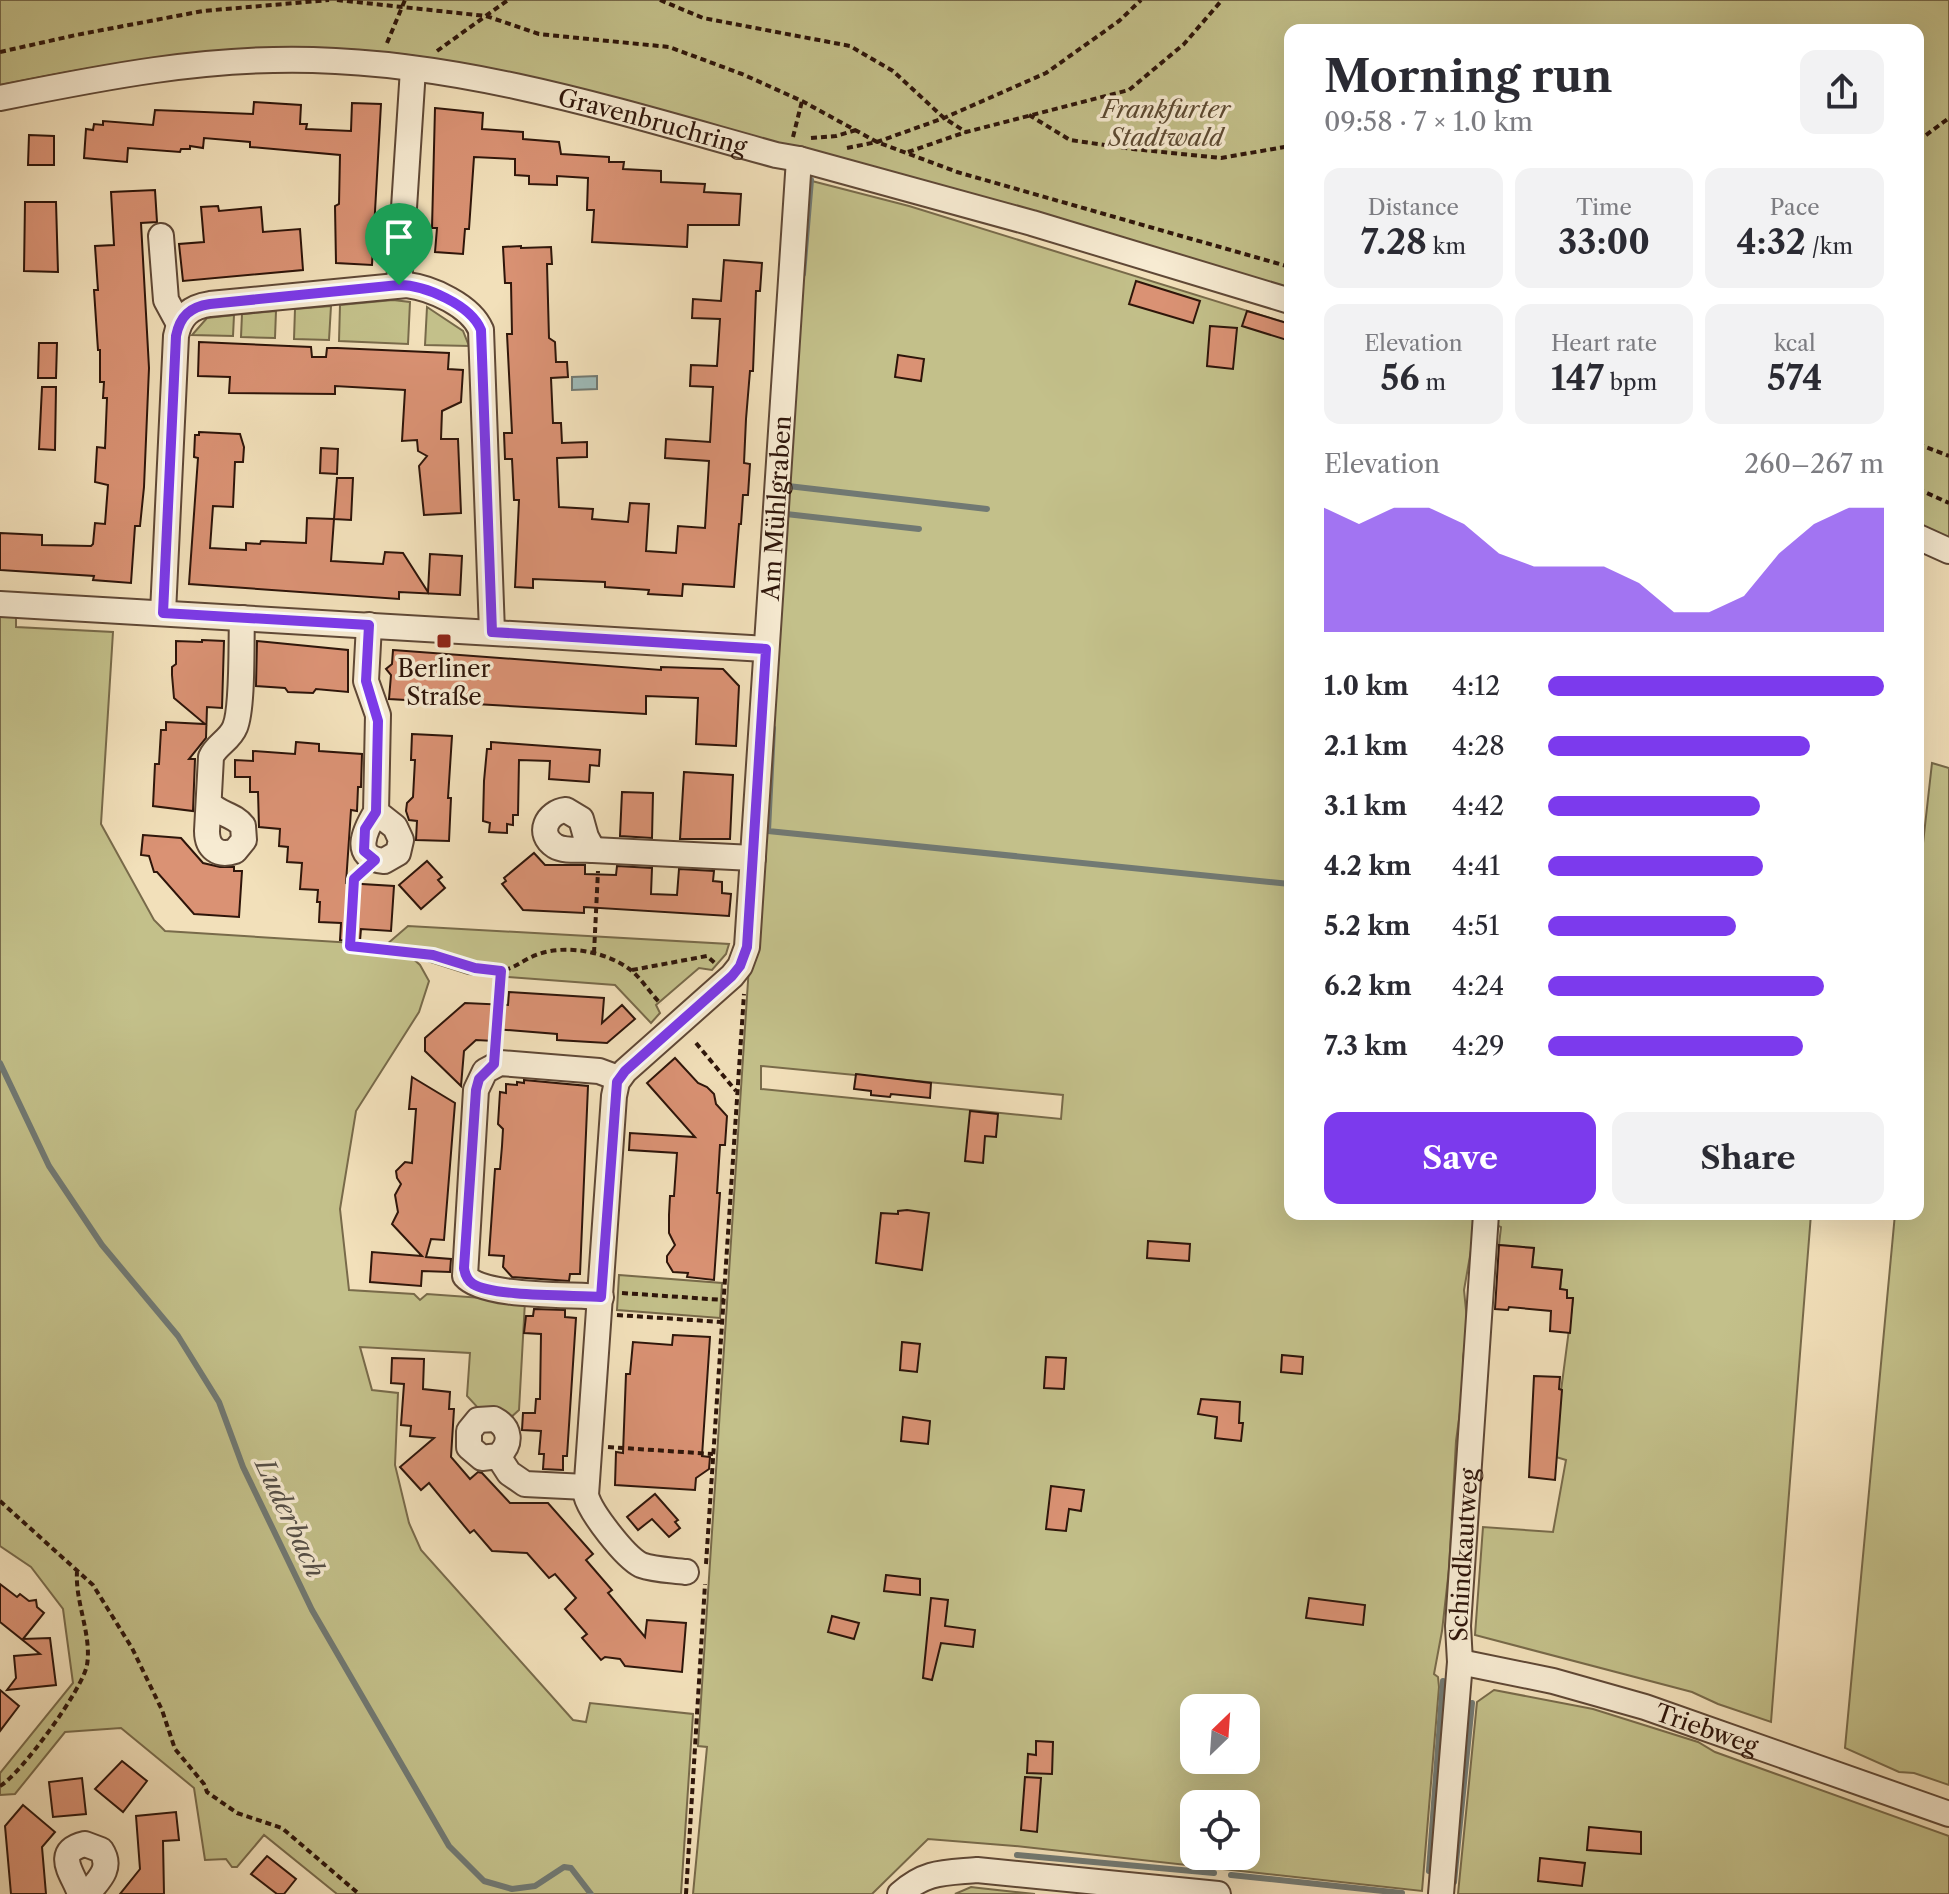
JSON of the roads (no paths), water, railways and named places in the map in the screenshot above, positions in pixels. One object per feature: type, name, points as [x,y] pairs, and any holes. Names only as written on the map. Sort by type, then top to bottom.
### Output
[{"type":"street","name":"Gravenbruchring","points":[[0,98],[121,74],[199,64],[312,60],[378,64],[498,82],[1032,223],[1284,299]]},
{"type":"street","points":[[399,285],[413,69]]},
{"type":"street","name":"Am Mühlgraben","points":[[618,1078],[740,966],[747,947],[799,159]]},
{"type":"street","points":[[161,236],[166,300],[179,324]]},
{"type":"street","points":[[163,613],[176,336],[186,313],[199,305],[399,285],[431,290],[476,319],[481,330],[492,632]]},
{"type":"street","points":[[1924,540],[1949,551]]},
{"type":"street","points":[[0,604],[766,649]]},
{"type":"street","points":[[209,803],[212,754],[229,737],[237,720],[242,618]]},
{"type":"street","points":[[369,625],[366,681],[378,715],[376,812],[365,829],[363,841],[364,851],[375,860],[390,859],[401,845],[398,831],[376,812]]},
{"type":"street","points":[[596,850],[753,858]]},
{"type":"street","points":[[610,1301],[489,1290],[471,1283],[465,1276],[476,1090],[479,1079],[494,1064],[599,1071],[618,1078],[614,1096],[610,1301],[586,1487],[587,1500],[635,1561],[658,1569],[686,1572]]},
{"type":"street","name":"Schindkautweg","points":[[1441,1894],[1460,1662],[1458,1626],[1486,1220]]},
{"type":"street","points":[[498,1456],[509,1473],[525,1484],[586,1487]]},
{"type":"street","name":"Triebweg","points":[[1460,1662],[1553,1681],[1645,1707],[1949,1814]]},
{"type":"street","points":[[80,1894],[69,1873],[67,1859],[74,1849],[85,1844],[101,1850],[106,1866],[103,1875],[87,1894]]},
{"type":"street","points":[[900,1894],[918,1879],[977,1870],[1218,1894]]},
{"type":"water","points":[[597,376],[597,389],[572,390],[572,377]]},
{"type":"waterway","points":[[803,274],[811,180]]},
{"type":"waterway","points":[[788,486],[987,509]]},
{"type":"waterway","points":[[786,514],[919,529]]},
{"type":"waterway","points":[[773,728],[768,831],[1284,883]]},
{"type":"waterway","name":"Luderbach","points":[[0,1063],[49,1166],[102,1245],[178,1336],[219,1402],[243,1467],[312,1610],[449,1846],[484,1881],[512,1889],[535,1886],[564,1867],[571,1868],[591,1894]]},
{"type":"waterway","points":[[1429,1871],[1443,1681]]},
{"type":"waterway","points":[[1454,1882],[1472,1703]]},
{"type":"waterway","points":[[1017,1855],[1214,1873]]},
{"type":"waterway","points":[[1231,1875],[1402,1893]]},
{"type":"place","name":"Berliner Straße","points":[[444,641]]},
{"type":"park label","name":"Frankfurter Stadtwald","points":[[1166,123]]}]
